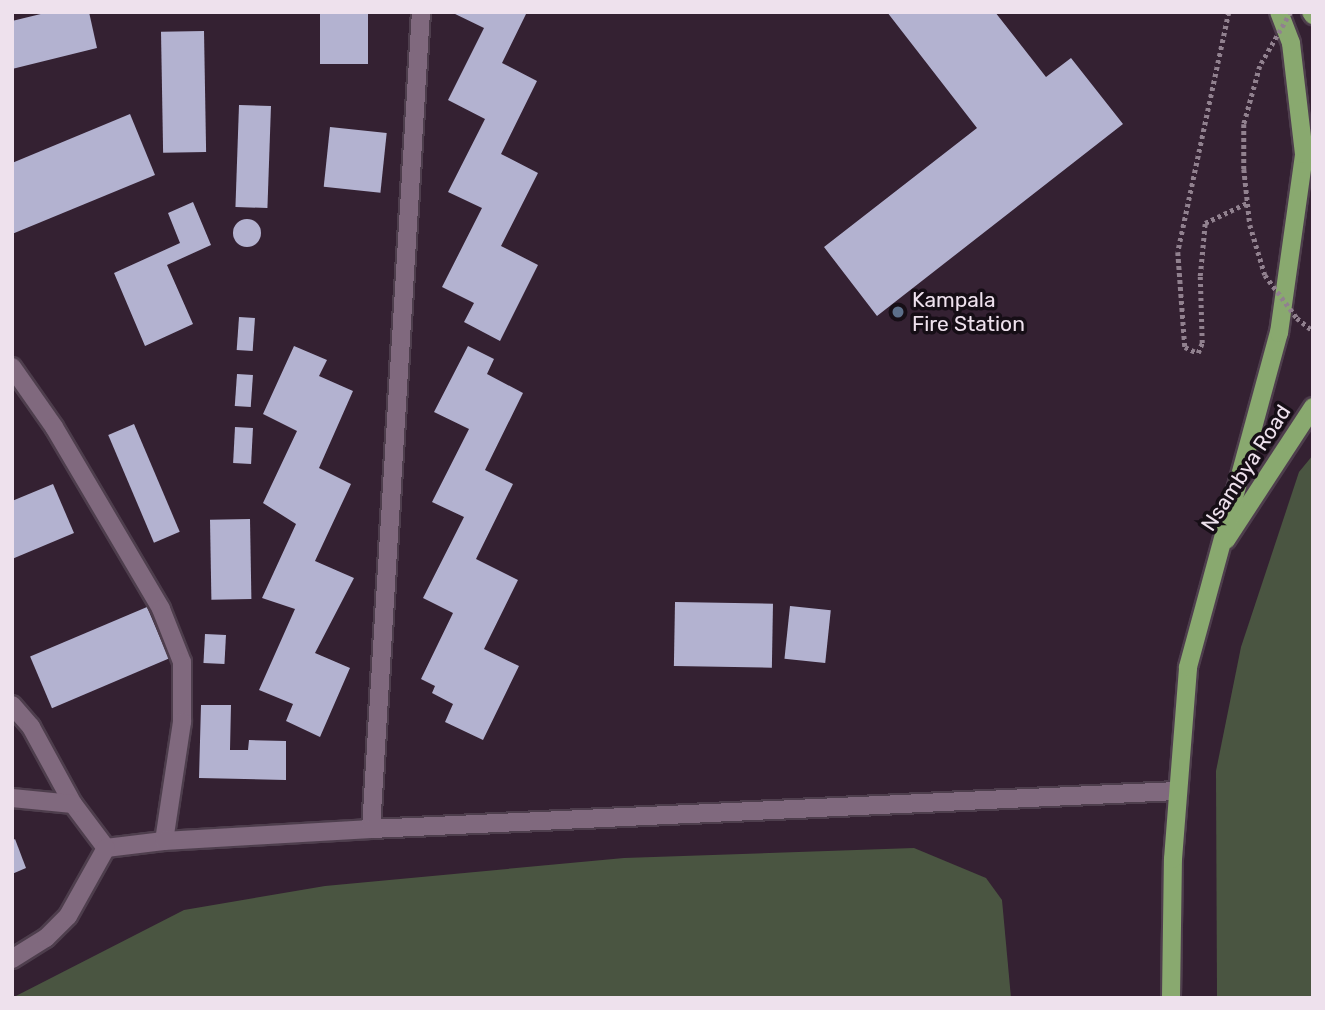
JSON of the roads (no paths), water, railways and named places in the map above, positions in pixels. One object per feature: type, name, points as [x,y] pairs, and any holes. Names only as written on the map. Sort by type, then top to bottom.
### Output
[{"type":"main road","points":[[1171,998],[1173,859],[1188,667],[1216,554],[1279,333],[1304,154],[1291,43],[1279,12]]},
{"type":"main road","name":"Nsambya Road","points":[[1216,554],[1313,407]]},
{"type":"street","points":[[371,829],[421,12]]},
{"type":"street","points":[[12,367],[54,427],[161,609],[182,662],[183,722],[164,842]]},
{"type":"street","points":[[12,705],[31,727],[73,804],[106,848]]},
{"type":"street","points":[[106,848],[371,829],[1178,791]]},
{"type":"street","points":[[12,798],[73,804]]},
{"type":"street","points":[[12,959],[46,938],[68,916],[106,848]]},
{"type":"place","name":"Kampala Fire Station","points":[[898,312]]}]
